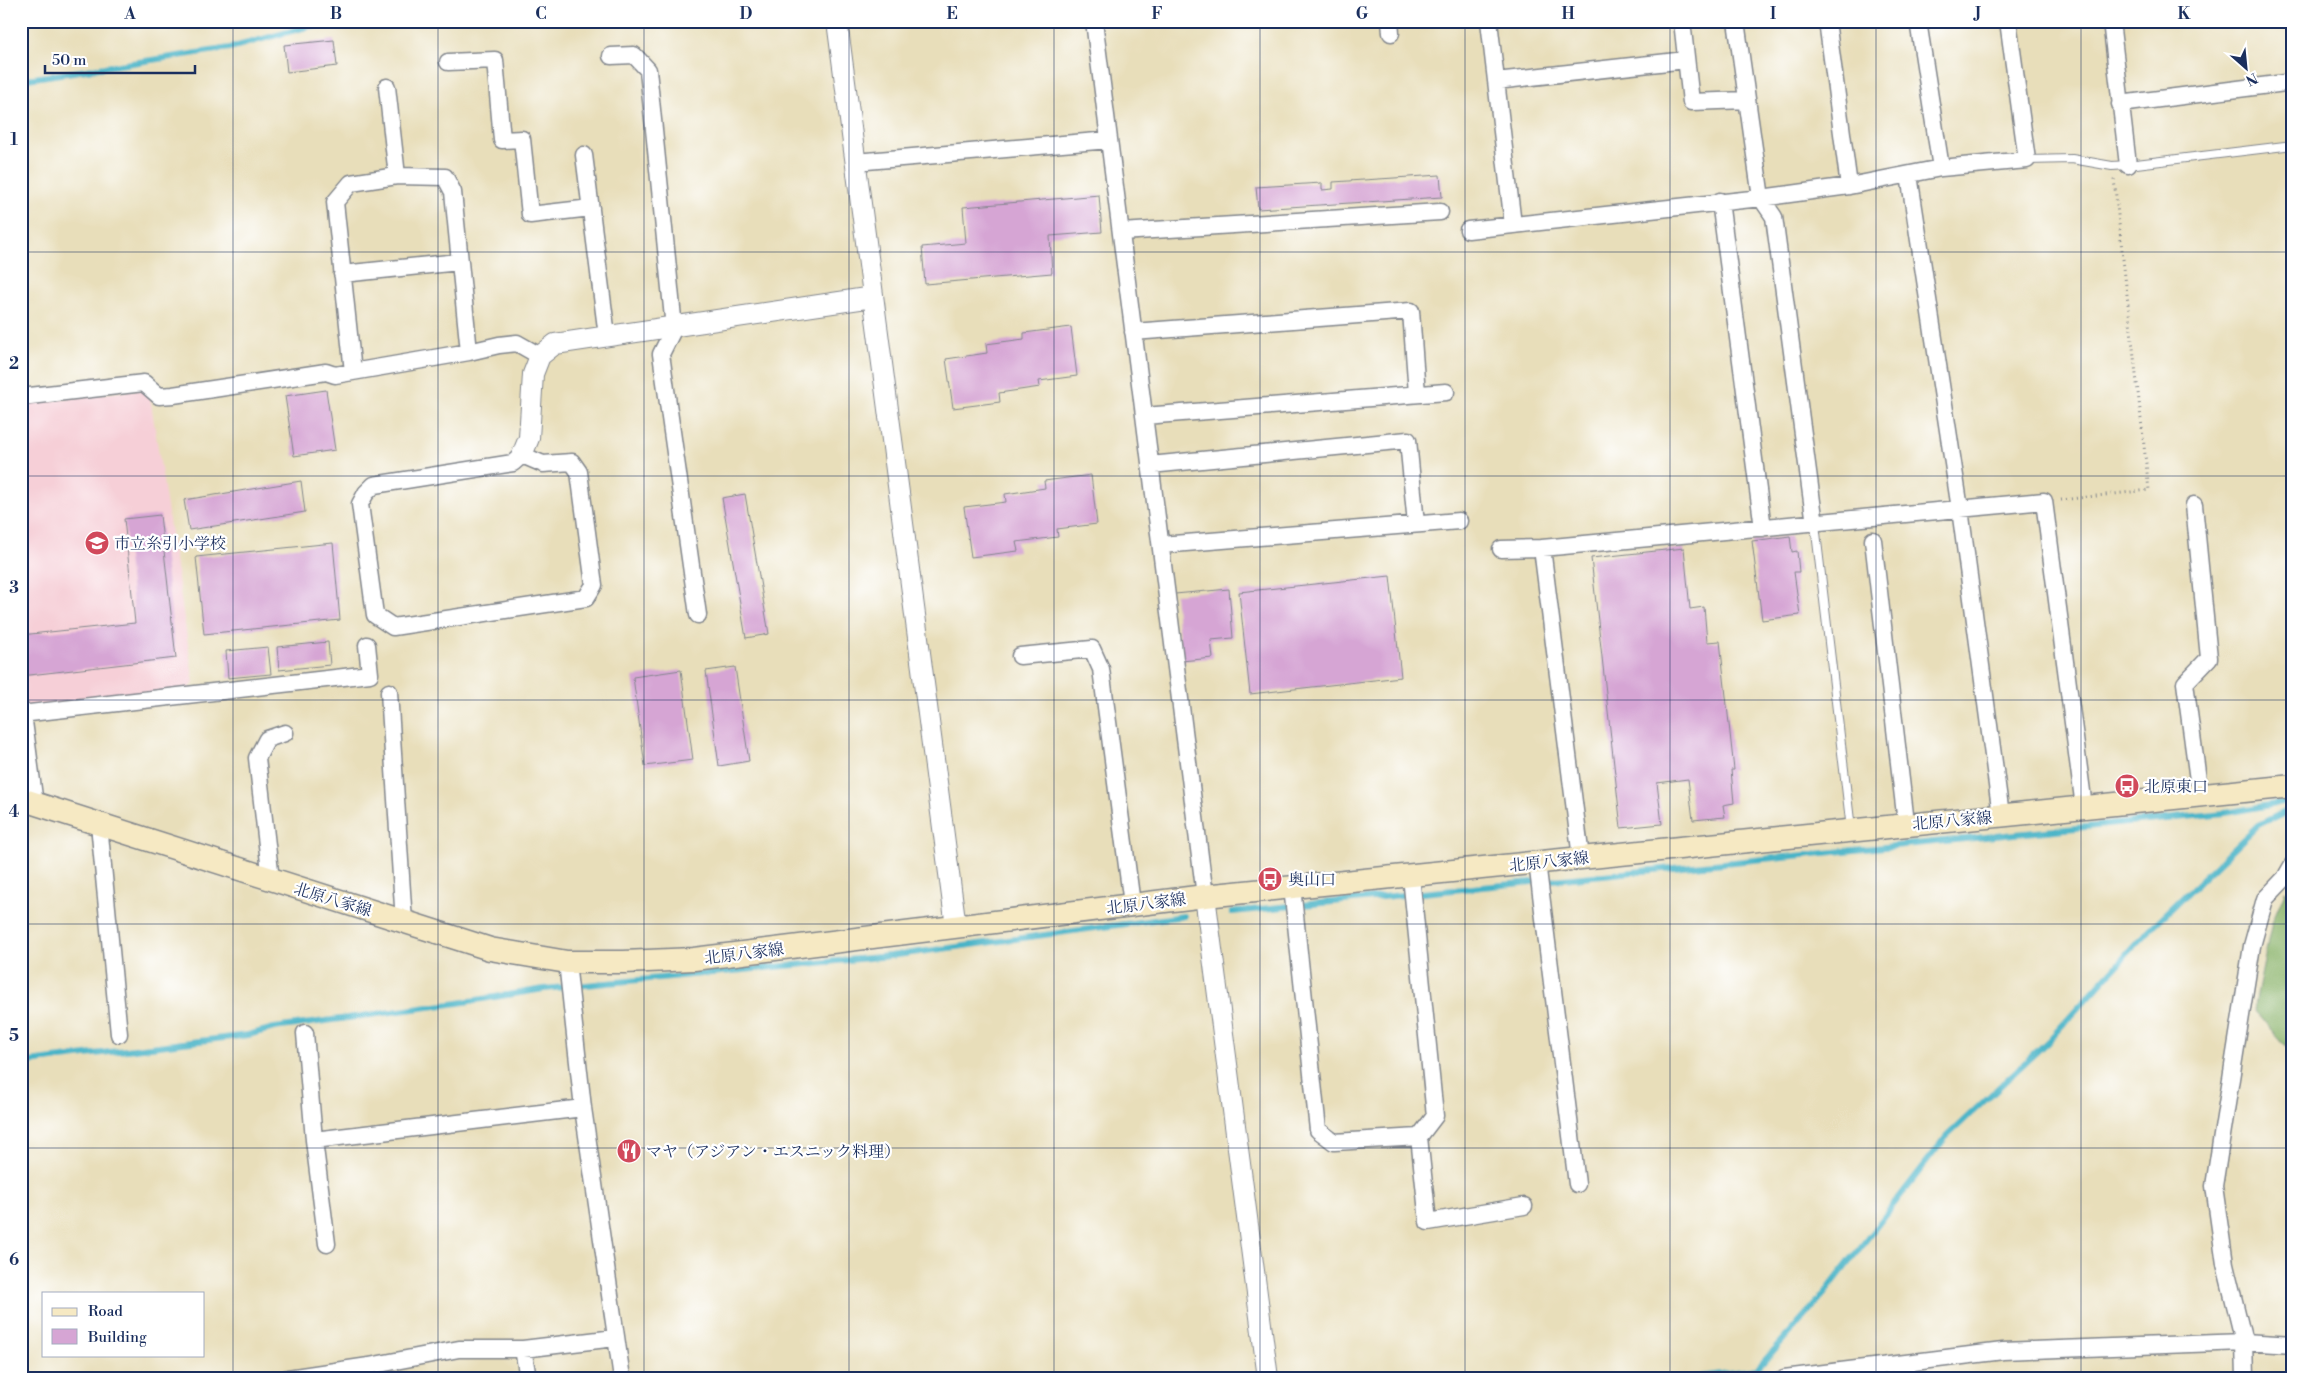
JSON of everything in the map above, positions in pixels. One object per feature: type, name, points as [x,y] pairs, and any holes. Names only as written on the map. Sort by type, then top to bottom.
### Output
[{"type":"main road","name":"北原八家線","points":[[28,801],[490,949],[567,962],[624,962],[694,959],[1205,896],[2293,786]]},
{"type":"street","points":[[837,21],[956,927]]},
{"type":"street","points":[[1094,21],[1268,1378]]},
{"type":"street","points":[[1489,21],[1513,224]]},
{"type":"street","points":[[1682,21],[1691,102],[1747,100]]},
{"type":"street","points":[[1736,21],[1762,198],[1774,217],[1815,524]]},
{"type":"street","points":[[1827,21],[1849,186]]},
{"type":"street","points":[[1918,21],[1941,168]]},
{"type":"street","points":[[1468,230],[1720,201],[1762,198],[1849,186],[1941,168],[2027,160],[2008,21]]},
{"type":"street","points":[[2112,21],[2120,104],[2120,165]]},
{"type":"street","points":[[611,56],[634,55],[648,70],[674,328],[661,354],[698,615]]},
{"type":"street","points":[[448,62],[495,60],[502,140],[522,139],[530,215],[591,208]]},
{"type":"street","points":[[1496,81],[1686,60]]},
{"type":"street","points":[[2120,104],[2293,82]]},
{"type":"street","points":[[387,87],[397,176]]},
{"type":"street","points":[[855,162],[1109,140]]},
{"type":"street","points":[[584,155],[607,336]]},
{"type":"street","points":[[1909,174],[1960,509],[2001,815]]},
{"type":"street","points":[[353,372],[335,202],[351,183],[397,176],[446,178],[453,192],[469,352]]},
{"type":"street","points":[[1720,201],[1763,528]]},
{"type":"street","points":[[1121,232],[1440,212]]},
{"type":"street","points":[[342,274],[460,262]]},
{"type":"street","points":[[522,455],[543,464],[572,462],[578,472],[594,585],[586,598],[393,627],[376,614],[360,504],[366,493],[374,485],[513,463],[522,455],[530,438],[533,374],[540,356],[555,344],[674,328],[873,297]]},
{"type":"street","points":[[1134,332],[1411,311],[1417,394]]},
{"type":"street","points":[[21,397],[144,383],[159,396],[326,372],[335,375],[517,343],[540,356]]},
{"type":"street","points":[[1144,416],[1446,392]]},
{"type":"street","points":[[1150,465],[1408,440],[1416,524]]},
{"type":"street","points":[[1501,549],[1542,548],[2044,502],[2084,807]]},
{"type":"street","points":[[2194,505],[2209,658],[2185,684],[2200,795]]},
{"type":"street","points":[[1160,545],[1459,521]]},
{"type":"street","points":[[1873,540],[1906,824]]},
{"type":"street","points":[[1542,548],[1581,858]]},
{"type":"street","points":[[28,801],[22,714],[370,674],[367,645]]},
{"type":"street","points":[[1020,656],[1092,649],[1101,669],[1132,904]]},
{"type":"street","points":[[389,692],[404,922]]},
{"type":"street","points":[[271,880],[257,758],[267,739],[285,734]]},
{"type":"street","points":[[99,824],[119,1034]]},
{"type":"street","points":[[1537,862],[1577,1184]]},
{"type":"street","points":[[2245,1377],[2244,1342],[2224,1264],[2214,1186],[2252,946],[2265,898],[2285,878],[2293,864]]},
{"type":"street","points":[[1411,876],[1435,1116],[1419,1137],[1428,1222],[1524,1206]]},
{"type":"street","points":[[1292,887],[1318,1130],[1334,1142],[1419,1137]]},
{"type":"street","points":[[567,962],[583,1108],[622,1378]]},
{"type":"street","points":[[305,1033],[314,1140],[326,1244]]},
{"type":"street","points":[[314,1140],[583,1108]]},
{"type":"street","points":[[288,1378],[369,1366],[459,1349],[523,1349],[615,1338]]},
{"type":"street","points":[[1784,1378],[2004,1351],[2244,1342],[2293,1345]]},
{"type":"street","points":[[523,1349],[528,1378]]},
{"type":"lane","points":[[2027,160],[2072,159],[2120,165],[2293,145]]},
{"type":"lane","points":[[1815,524],[1852,831]]},
{"type":"path","points":[[2044,502],[2148,490],[2120,165]]},
{"type":"shaded area","name":"市立糸引小学校","points":[[144,389],[150,396],[194,683],[187,691],[21,710],[21,404]]},
{"type":"green space","points":[[2285,891],[2293,897],[2293,1055],[2254,1010],[2272,922]]},
{"type":"building","points":[[334,40],[337,66],[287,72],[284,45]]},
{"type":"building","points":[[1440,175],[1442,197],[1258,209],[1256,187],[1322,183],[1322,190],[1333,189],[1333,182]]},
{"type":"building","points":[[1099,195],[1102,232],[1050,236],[1052,273],[925,284],[922,247],[966,243],[963,207]]},
{"type":"building","points":[[1071,327],[1077,376],[1039,381],[1040,387],[999,393],[1000,402],[953,408],[946,359],[987,353],[986,344],[1024,339],[1024,333]]},
{"type":"building","points":[[326,390],[335,450],[294,456],[285,396]]},
{"type":"building","points":[[1091,475],[1097,524],[1057,529],[1058,537],[1016,542],[1018,551],[971,557],[964,507],[1006,502],[1005,494],[1045,488],[1044,481]]},
{"type":"building","points":[[301,481],[305,512],[189,530],[184,500]]},
{"type":"building","points":[[745,494],[769,634],[746,638],[722,498]]},
{"type":"building","points":[[160,515],[176,658],[21,676],[21,635],[135,623],[124,519]]},
{"type":"building","points":[[1790,536],[1792,552],[1797,551],[1799,572],[1794,572],[1800,615],[1762,620],[1752,541]]},
{"type":"building","points":[[333,543],[340,620],[204,634],[196,557]]},
{"type":"building","points":[[1684,548],[1690,609],[1704,607],[1707,642],[1720,641],[1734,770],[1731,770],[1734,803],[1723,805],[1725,817],[1693,820],[1688,779],[1657,783],[1662,824],[1621,828],[1591,558]]},
{"type":"building","points":[[1390,576],[1401,677],[1250,694],[1239,592]]},
{"type":"building","points":[[1229,589],[1233,638],[1211,640],[1213,658],[1181,661],[1175,594]]},
{"type":"building","points":[[328,642],[330,665],[279,670],[277,647]]},
{"type":"building","points":[[268,647],[271,674],[228,678],[226,651]]},
{"type":"building","points":[[735,667],[749,761],[719,766],[706,671]]},
{"type":"building","points":[[681,670],[693,760],[645,766],[633,677]]},
{"type":"waterway","points":[[21,80],[230,48],[310,26],[422,21]]},
{"type":"waterway","points":[[1232,912],[2225,813],[2293,801]]},
{"type":"waterway","points":[[1749,1378],[1825,1293],[1946,1137],[2048,1041],[2147,932],[2258,825],[2293,808]]},
{"type":"waterway","points":[[21,1063],[248,1035],[274,1028],[458,1003],[544,989],[890,956],[1184,916]]},
{"type":"waterway","points":[[1692,1378],[1757,1369]]},
{"type":"place","name":"市立糸引小学校","points":[[97,543]]},
{"type":"place","name":"北原東口","points":[[2127,786]]},
{"type":"place","name":"奥山口","points":[[1270,879]]},
{"type":"place","name":"マヤ（アジアン・エスニック料理）","points":[[629,1151]]}]
